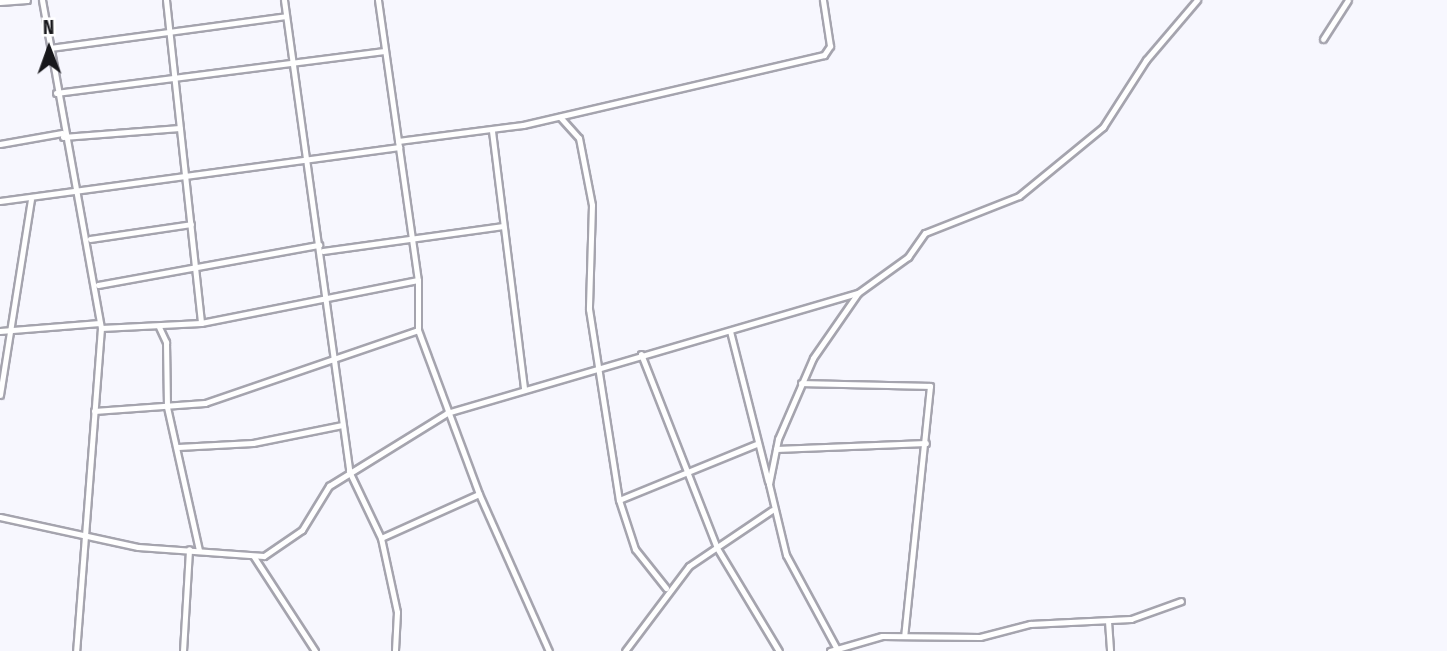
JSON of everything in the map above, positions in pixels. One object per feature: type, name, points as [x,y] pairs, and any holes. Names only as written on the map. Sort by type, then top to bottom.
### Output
[{"type":"street","points":[[0,2],[27,0]]},
{"type":"street","points":[[42,0],[63,135],[90,239],[98,285],[101,326],[83,532],[76,651]]},
{"type":"street","points":[[166,0],[188,176],[201,323]]},
{"type":"street","points":[[284,0],[305,161],[319,245],[323,251],[331,359],[349,471],[381,538],[397,612],[395,651]]},
{"type":"street","points":[[378,0],[382,51],[418,280],[418,330],[479,494],[549,651]]},
{"type":"street","points":[[0,201],[78,193],[305,161],[492,131],[824,55],[830,46],[823,0]]},
{"type":"street","points":[[0,517],[83,532],[138,547],[189,549],[254,557],[302,530],[322,494],[349,471],[447,413],[641,354],[858,293],[908,257],[925,233],[1019,196],[1103,127],[1164,35],[1197,0]]},
{"type":"street","points":[[1323,39],[1349,0]]},
{"type":"street","points":[[51,48],[286,16]]},
{"type":"street","points":[[55,93],[177,80],[382,51]]},
{"type":"street","points":[[561,117],[579,138],[592,205],[589,309],[602,366],[619,500],[635,549],[666,588]]},
{"type":"street","points":[[0,144],[63,135],[180,128]]},
{"type":"street","points":[[492,131],[524,389]]},
{"type":"street","points":[[0,395],[31,199]]},
{"type":"street","points":[[90,239],[191,224]]},
{"type":"street","points":[[323,251],[410,236],[503,226]]},
{"type":"street","points":[[98,285],[319,245]]},
{"type":"street","points":[[0,331],[101,326],[159,327],[201,323],[418,280]]},
{"type":"street","points":[[769,484],[776,449],[801,383],[858,293]]},
{"type":"street","points":[[159,327],[166,342],[167,407],[178,447],[188,522],[199,550]]},
{"type":"street","points":[[94,411],[167,407],[237,394],[418,330]]},
{"type":"street","points":[[730,331],[756,444],[769,484],[772,510],[792,568],[834,650],[905,636],[988,637],[1030,624],[1108,621],[1181,601]]},
{"type":"street","points":[[641,354],[717,548],[779,651]]},
{"type":"street","points":[[801,383],[928,384],[926,443],[905,636]]},
{"type":"street","points":[[178,447],[253,443],[342,425]]},
{"type":"street","points":[[776,449],[926,443]]},
{"type":"street","points":[[619,500],[688,476],[756,444]]},
{"type":"street","points":[[381,538],[479,494]]},
{"type":"street","points":[[625,651],[666,588],[772,510]]},
{"type":"street","points":[[183,651],[189,549]]},
{"type":"street","points":[[254,557],[315,651]]},
{"type":"street","points":[[1108,621],[1110,651]]}]
